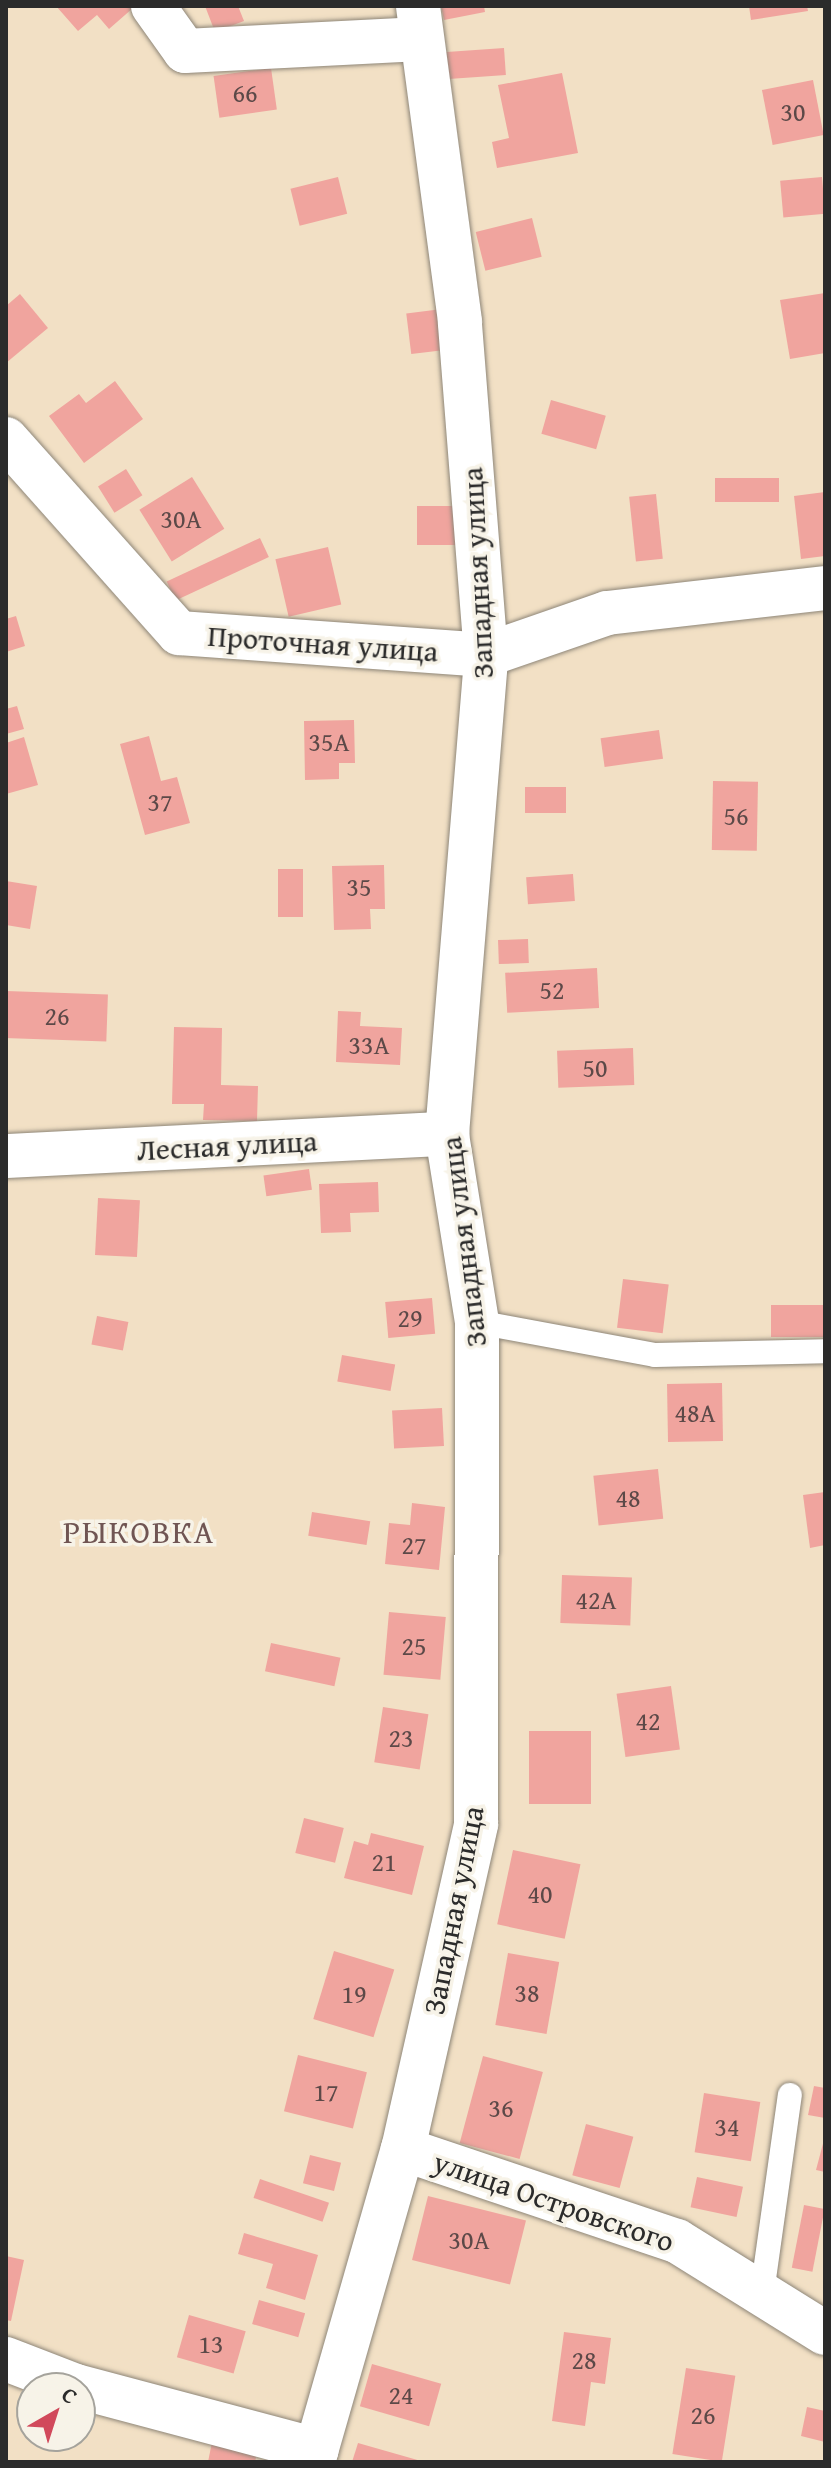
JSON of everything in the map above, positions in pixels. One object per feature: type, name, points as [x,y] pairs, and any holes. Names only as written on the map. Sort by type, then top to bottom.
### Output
[{"type":"street","points":[[153,6],[185,51],[420,22]]},
{"type":"street","name":"Западная улица","points":[[315,2456],[403,2149],[476,1824],[477,1322],[447,1134],[486,655],[460,321],[420,22]]},
{"type":"street","name":"Проточная улица","points":[[6,439],[179,633],[486,655]]},
{"type":"street","points":[[486,655],[607,613],[825,588]]},
{"type":"street","name":"Лесная улица","points":[[6,1156],[447,1134]]},
{"type":"street","name":"улица Островского","points":[[403,2149],[677,2241],[825,2333]]},
{"type":"street","points":[[6,2359],[76,2386],[315,2456]]},
{"type":"lane","points":[[477,1322],[655,1355],[825,1351]]},
{"type":"lane","points":[[762,2293],[790,2095]]},
{"type":"building","points":[[56,6],[133,8],[109,29],[97,15],[78,31]]},
{"type":"building","points":[[205,6],[238,6],[244,21],[215,32]]},
{"type":"building","points":[[441,6],[484,6],[485,12],[444,20]]},
{"type":"building","points":[[749,6],[807,6],[808,11],[751,20]]},
{"type":"building","points":[[504,48],[506,75],[445,79],[443,52]]},
{"type":"building","points":[[271,68],[277,110],[219,118],[214,76]]},
{"type":"building","points":[[562,73],[578,153],[497,168],[492,142],[509,138],[498,85]]},
{"type":"building","points":[[813,80],[824,135],[773,145],[762,90]]},
{"type":"building","points":[[338,177],[347,214],[300,226],[290,189]]},
{"type":"building","points":[[822,177],[825,214],[783,218],[780,181]]},
{"type":"building","points":[[532,218],[542,257],[485,271],[476,232]]},
{"type":"building","points":[[825,293],[825,353],[790,359],[780,300]]},
{"type":"building","points":[[20,294],[48,328],[6,363],[6,306]]},
{"type":"building","points":[[442,309],[447,350],[411,354],[406,313]]},
{"type":"building","points":[[115,381],[143,419],[84,463],[49,416],[79,394],[86,403]]},
{"type":"building","points":[[551,400],[606,416],[596,449],[541,434]]},
{"type":"building","points":[[126,469],[142,495],[114,513],[98,486]]},
{"type":"building","points":[[192,477],[224,529],[172,562],[139,510]]},
{"type":"building","points":[[715,478],[779,478],[779,502],[715,502]]},
{"type":"building","points":[[825,492],[825,556],[801,559],[794,496]]},
{"type":"building","points":[[656,494],[663,559],[636,561],[629,497]]},
{"type":"building","points":[[417,506],[457,506],[457,545],[417,545]]},
{"type":"building","points":[[260,538],[269,557],[176,601],[167,582]]},
{"type":"building","points":[[328,547],[341,604],[289,617],[275,559]]},
{"type":"building","points":[[16,616],[25,646],[6,652],[6,619]]},
{"type":"building","points":[[17,706],[24,729],[6,734],[6,709]]},
{"type":"building","points":[[354,720],[355,763],[339,763],[339,779],[305,780],[304,721]]},
{"type":"building","points":[[659,730],[663,759],[605,767],[601,738]]},
{"type":"building","points":[[149,736],[161,781],[177,777],[190,823],[145,835],[120,744]]},
{"type":"building","points":[[24,737],[38,785],[6,794],[6,743]]},
{"type":"building","points":[[713,781],[758,782],[757,851],[712,850]]},
{"type":"building","points":[[525,787],[566,787],[566,813],[525,813]]},
{"type":"building","points":[[384,865],[385,909],[370,909],[371,929],[334,930],[332,866]]},
{"type":"building","points":[[278,869],[303,869],[303,917],[278,917]]},
{"type":"building","points":[[573,874],[575,901],[528,904],[526,877]]},
{"type":"building","points":[[6,881],[37,886],[30,929],[6,925]]},
{"type":"building","points":[[528,939],[529,963],[499,964],[498,940]]},
{"type":"building","points":[[597,968],[599,1008],[507,1013],[505,973]]},
{"type":"building","points":[[6,991],[108,995],[106,1042],[6,1038]]},
{"type":"building","points":[[338,1011],[361,1012],[360,1026],[402,1028],[400,1065],[336,1062]]},
{"type":"building","points":[[174,1027],[222,1028],[221,1085],[258,1086],[257,1121],[203,1120],[204,1104],[172,1104]]},
{"type":"building","points":[[633,1048],[634,1085],[558,1088],[557,1051]]},
{"type":"building","points":[[309,1169],[312,1190],[266,1196],[263,1175]]},
{"type":"building","points":[[378,1182],[379,1212],[350,1213],[351,1232],[321,1233],[319,1184]]},
{"type":"building","points":[[98,1198],[140,1200],[137,1257],[95,1255]]},
{"type":"building","points":[[623,1279],[669,1285],[663,1333],[617,1328]]},
{"type":"building","points":[[432,1298],[435,1334],[388,1338],[385,1302]]},
{"type":"building","points":[[771,1305],[825,1305],[825,1337],[771,1337]]},
{"type":"building","points":[[97,1316],[128,1322],[123,1351],[91,1344]]},
{"type":"building","points":[[342,1355],[395,1364],[390,1391],[337,1382]]},
{"type":"building","points":[[722,1383],[723,1441],[668,1442],[667,1384]]},
{"type":"building","points":[[442,1408],[444,1446],[394,1449],[392,1411]]},
{"type":"building","points":[[658,1469],[663,1519],[599,1526],[593,1476]]},
{"type":"building","points":[[825,1492],[825,1545],[810,1548],[803,1495]]},
{"type":"building","points":[[412,1503],[445,1507],[439,1570],[385,1564],[389,1523],[410,1525]]},
{"type":"building","points":[[312,1512],[370,1521],[367,1545],[308,1536]]},
{"type":"building","points":[[562,1575],[632,1577],[630,1625],[560,1623]]},
{"type":"building","points":[[389,1612],[446,1617],[440,1680],[384,1675]]},
{"type":"building","points":[[271,1643],[340,1658],[334,1686],[265,1671]]},
{"type":"building","points":[[671,1686],[680,1749],[625,1757],[617,1694]]},
{"type":"building","points":[[383,1707],[428,1714],[420,1770],[374,1762]]},
{"type":"building","points":[[529,1731],[591,1731],[591,1804],[529,1804]]},
{"type":"building","points":[[304,1818],[344,1828],[335,1863],[295,1853]]},
{"type":"building","points":[[371,1833],[424,1846],[412,1895],[344,1878],[354,1841],[368,1845]]},
{"type":"building","points":[[513,1850],[580,1864],[565,1939],[497,1924]]},
{"type":"building","points":[[334,1951],[394,1969],[373,2037],[313,2019]]},
{"type":"building","points":[[508,1953],[559,1962],[547,2034],[495,2025]]},
{"type":"building","points":[[298,2055],[367,2072],[353,2128],[284,2111]]},
{"type":"building","points":[[483,2056],[543,2072],[520,2159],[460,2143]]},
{"type":"building","points":[[814,2086],[825,2088],[825,2118],[808,2115]]},
{"type":"building","points":[[704,2093],[760,2102],[751,2161],[695,2152]]},
{"type":"building","points":[[586,2124],[633,2137],[620,2188],[572,2175]]},
{"type":"building","points":[[825,2136],[825,2172],[816,2170]]},
{"type":"building","points":[[310,2155],[341,2163],[334,2191],[303,2183]]},
{"type":"building","points":[[697,2177],[743,2187],[737,2217],[691,2207]]},
{"type":"building","points":[[260,2179],[329,2203],[323,2222],[253,2198]]},
{"type":"building","points":[[428,2196],[526,2220],[510,2284],[412,2260]]},
{"type":"building","points":[[804,2205],[825,2209],[812,2272],[792,2268]]},
{"type":"building","points":[[244,2233],[318,2255],[305,2300],[266,2288],[273,2264],[238,2254]]},
{"type":"building","points":[[6,2256],[24,2260],[11,2321],[6,2320]]},
{"type":"building","points":[[259,2300],[305,2313],[298,2337],[252,2324]]},
{"type":"building","points":[[189,2315],[246,2331],[234,2374],[177,2357]]},
{"type":"building","points":[[564,2332],[611,2338],[605,2384],[591,2382],[585,2426],[552,2421]]},
{"type":"building","points":[[372,2364],[441,2384],[429,2426],[360,2406]]},
{"type":"building","points":[[686,2368],[735,2376],[722,2462],[672,2454]]},
{"type":"building","points":[[807,2407],[825,2411],[825,2442],[801,2436]]},
{"type":"building","points":[[212,2442],[257,2453],[255,2462],[208,2462]]},
{"type":"building","points":[[358,2443],[421,2461],[421,2462],[352,2462]]},
{"type":"district","name":"РЫКОВКА","points":[[139,1532]]}]
